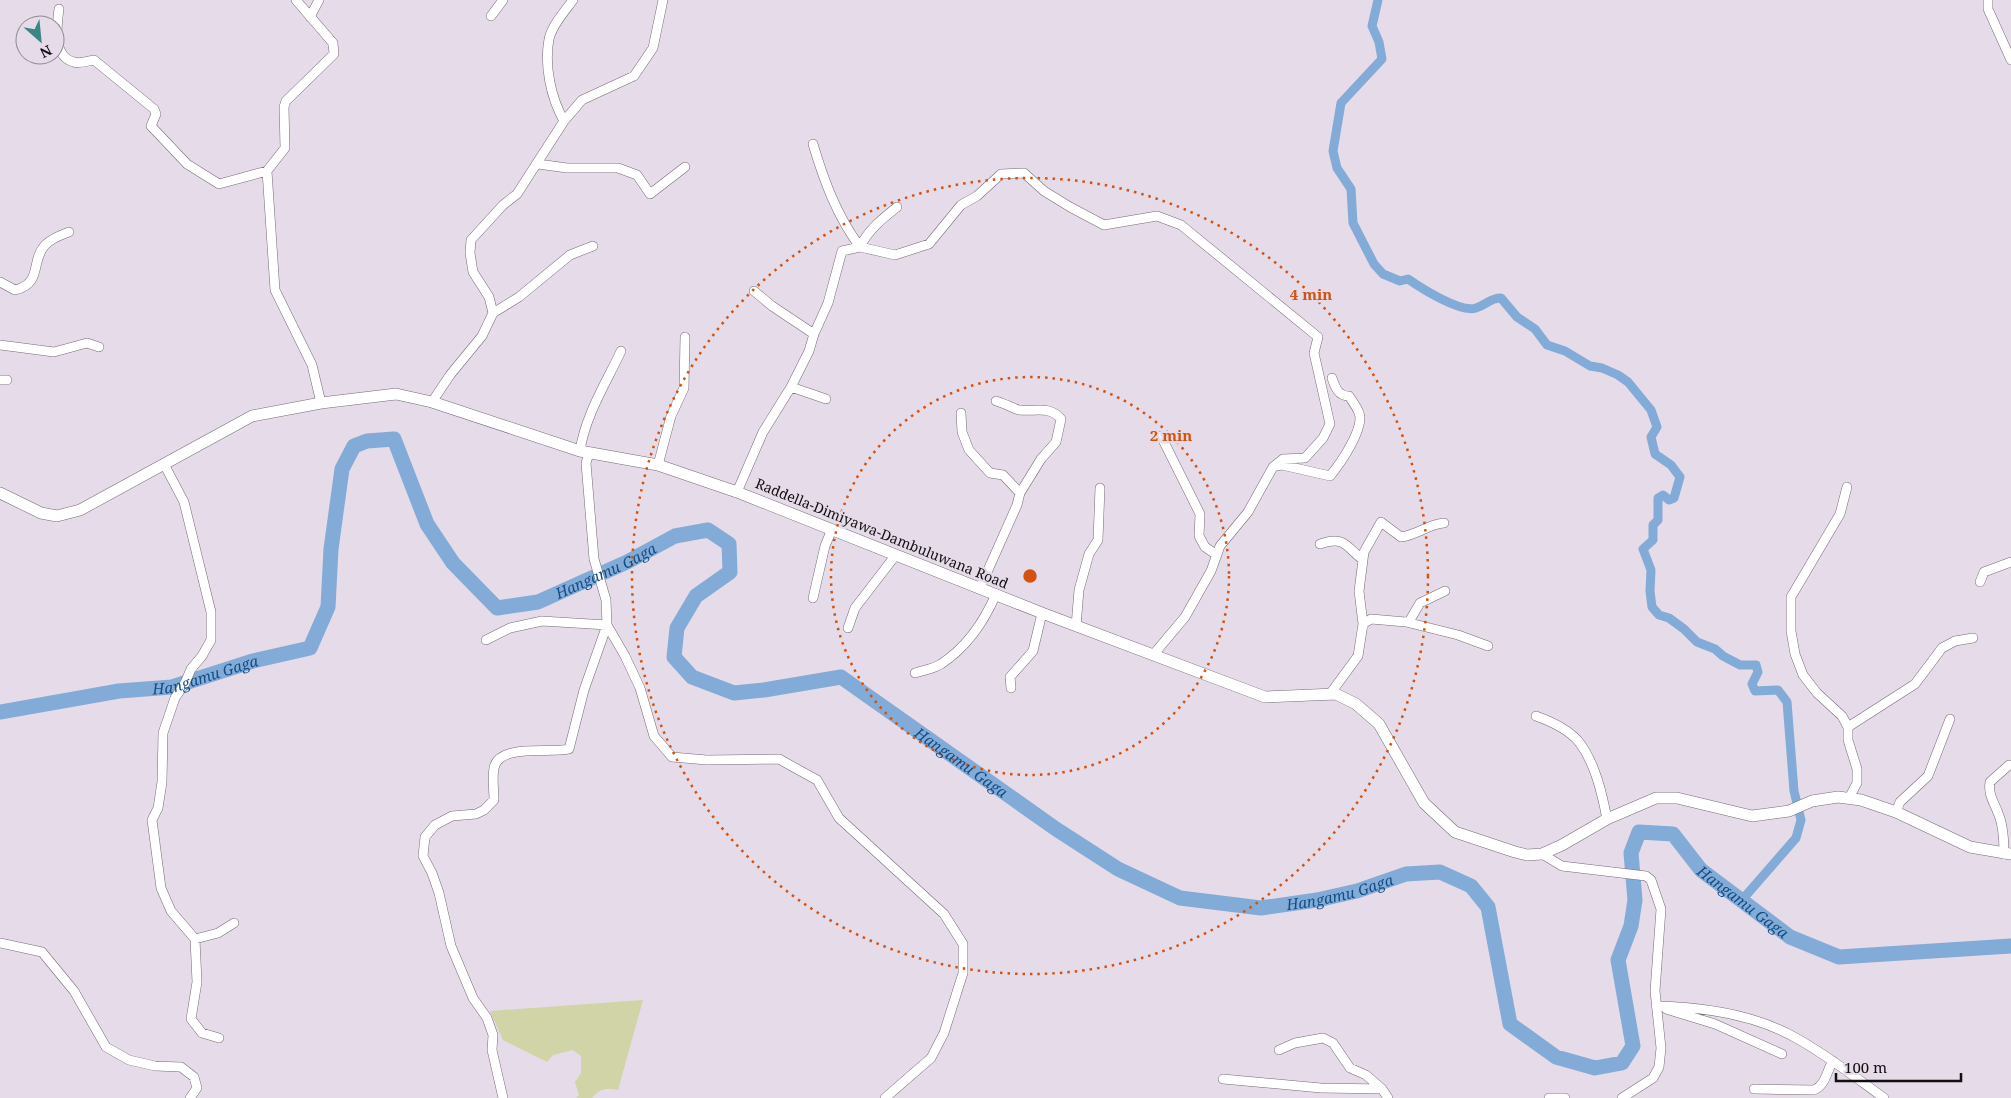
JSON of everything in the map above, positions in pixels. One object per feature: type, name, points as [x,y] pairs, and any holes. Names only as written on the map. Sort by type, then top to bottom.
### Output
[{"type":"street","points":[[59,9],[55,38],[66,58],[74,63],[94,60],[154,109],[156,114],[151,126],[187,164],[219,184],[267,172],[285,148],[284,106],[286,101],[334,54],[333,43],[296,0]]},
{"type":"street","points":[[310,17],[319,0]]},
{"type":"street","points":[[491,16],[503,0]]},
{"type":"street","points":[[564,121],[555,104],[548,66],[549,38],[556,24],[573,0]]},
{"type":"street","points":[[432,402],[450,375],[482,336],[492,312],[489,296],[474,272],[470,253],[472,240],[502,205],[518,194],[564,121],[582,100],[634,76],[653,48],[663,0]]},
{"type":"street","points":[[1988,0],[1988,9],[2011,60]]},
{"type":"street","points":[[813,144],[824,182],[848,231],[860,247]]},
{"type":"street","points":[[538,164],[566,168],[618,168],[637,175],[650,194],[685,167]]},
{"type":"street","points":[[267,172],[275,290],[312,365],[322,403]]},
{"type":"street","points":[[737,492],[762,432],[791,387],[809,351],[814,334],[828,303],[842,251],[860,247],[895,254],[929,244],[961,205],[977,196],[1001,174],[1024,173],[1044,191],[1070,208],[1104,225],[1157,216],[1181,225],[1318,337],[1314,353],[1330,424],[1323,438],[1305,458],[1283,459],[1273,467],[1248,512],[1220,546],[1211,571],[1185,617],[1153,655]]},
{"type":"street","points":[[860,247],[877,224],[897,207]]},
{"type":"street","points":[[0,282],[15,290],[26,287],[33,279],[40,253],[45,245],[54,238],[70,232]]},
{"type":"street","points":[[492,312],[519,297],[570,255],[593,246]]},
{"type":"street","points":[[754,291],[772,306],[814,334]]},
{"type":"street","points":[[658,465],[671,416],[684,388],[685,337]]},
{"type":"street","points":[[0,345],[54,352],[87,342],[99,347]]},
{"type":"street","points":[[503,1098],[492,1050],[493,1035],[487,1018],[473,998],[451,946],[439,893],[432,873],[423,856],[425,837],[435,825],[452,816],[476,814],[484,810],[494,800],[494,767],[502,756],[521,751],[557,752],[569,749],[584,690],[607,625],[606,600],[594,559],[583,434],[622,351]]},
{"type":"street","points":[[1273,467],[1282,464],[1330,476],[1341,463],[1358,430],[1360,414],[1349,396],[1344,396],[1336,389],[1332,378]]},
{"type":"street","points":[[791,387],[826,399]]},
{"type":"street","name":"Raddella-Dimiyawa-Dambuluwana Road","points":[[0,493],[41,513],[57,516],[80,510],[252,416],[322,403],[396,394],[432,402],[584,452],[658,465],[737,492],[895,556],[1265,697],[1336,694],[1356,704],[1379,724],[1424,803],[1455,832],[1515,852],[1527,855],[1542,854],[1562,845],[1607,819],[1656,798],[1677,798],[1752,816],[1789,811],[1812,801],[1838,797],[1861,800],[1896,812],[1970,847],[2008,854]]},
{"type":"street","points":[[980,588],[1017,505],[1020,493],[1041,459],[1056,442],[1061,419],[1055,412],[1048,410],[1018,410],[996,401]]},
{"type":"street","points":[[961,413],[962,432],[969,450],[990,473],[1002,475],[1020,493]]},
{"type":"street","points":[[1161,436],[1200,514],[1199,536],[1204,547],[1217,555]]},
{"type":"street","points":[[164,464],[184,502],[212,612],[213,626],[211,640],[202,656],[191,669],[185,683],[175,698],[163,733],[162,782],[158,808],[152,820],[161,888],[171,911],[195,939],[197,982],[191,1019],[202,1033],[219,1038]]},
{"type":"street","points":[[1848,487],[1840,514],[1791,598],[1791,631],[1794,654],[1803,675],[1817,693],[1842,716],[1848,727],[1848,740],[1857,769],[1858,783],[1849,798]]},
{"type":"street","points":[[1076,626],[1079,590],[1090,554],[1098,540],[1100,488]]},
{"type":"street","points":[[1330,694],[1358,656],[1363,624],[1359,590],[1364,552],[1381,522],[1401,537],[1410,536],[1438,523],[1444,523]]},
{"type":"street","points":[[813,598],[825,546],[832,529]]},
{"type":"street","points":[[1320,544],[1336,539],[1342,541],[1363,560]]},
{"type":"street","points":[[848,628],[855,608],[895,556]]},
{"type":"street","points":[[1980,582],[1984,572],[2011,562]]},
{"type":"street","points":[[1406,622],[1410,620],[1420,603],[1445,591]]},
{"type":"street","points":[[915,673],[940,665],[967,642],[984,620],[996,594]]},
{"type":"street","points":[[1011,688],[1010,677],[1033,651],[1042,613]]},
{"type":"street","points":[[1363,624],[1371,619],[1406,622],[1458,635],[1488,646]]},
{"type":"street","points":[[486,640],[510,628],[542,620],[607,625]]},
{"type":"street","points":[[607,625],[626,656],[640,688],[654,736],[672,757],[707,760],[779,759],[816,780],[839,818],[944,914],[963,944],[963,974],[944,1033],[931,1058],[885,1098]]},
{"type":"street","points":[[1848,727],[1915,684],[1942,648],[1955,642],[1974,638]]},
{"type":"street","points":[[1536,716],[1551,721],[1578,741],[1598,779],[1607,819]]},
{"type":"street","points":[[1896,812],[1900,802],[1928,776],[1950,719]]},
{"type":"street","points":[[2008,854],[1998,812],[1993,805],[1989,789],[1990,782],[2009,765]]},
{"type":"street","points":[[1542,854],[1562,866],[1646,876],[1651,880],[1660,909],[1655,991],[1661,1048],[1659,1068],[1653,1078],[1622,1098]]},
{"type":"street","points":[[195,939],[218,933],[234,923]]},
{"type":"street","points":[[0,943],[42,952],[74,991],[106,1047],[129,1060],[155,1066],[181,1067],[194,1077],[197,1088],[190,1098]]},
{"type":"street","points":[[1656,1006],[1715,1024],[1782,1054]]},
{"type":"street","points":[[1656,1006],[1692,1007],[1757,1021],[1795,1037],[1884,1098]]},
{"type":"street","points":[[1279,1050],[1295,1043],[1324,1038],[1333,1043],[1350,1068],[1366,1075],[1382,1089],[1388,1098]]},
{"type":"street","points":[[1754,1089],[1814,1090],[1819,1088],[1825,1081],[1833,1062]]},
{"type":"street","points":[[1223,1079],[1321,1088],[1382,1089]]},
{"type":"street","points":[[1549,1098],[1565,1098]]},
{"type":"green space","points":[[643,1000],[618,1090],[604,1090],[598,1092],[592,1098],[576,1098],[579,1095],[575,1082],[581,1073],[581,1056],[573,1050],[553,1055],[547,1062],[503,1040],[490,1011]]},
{"type":"waterway","points":[[1378,0],[1372,26],[1379,42],[1382,59],[1341,103],[1333,151],[1337,168],[1351,189],[1353,223],[1374,264],[1383,274],[1400,281],[1408,279],[1441,299],[1460,307],[1476,308],[1494,299],[1501,298],[1517,317],[1535,329],[1547,345],[1565,351],[1590,366],[1602,368],[1618,375],[1628,382],[1651,410],[1657,427],[1651,437],[1655,454],[1671,465],[1680,477],[1674,498],[1669,500],[1663,495],[1658,498],[1658,520],[1653,525],[1653,540],[1643,549],[1651,570],[1650,591],[1652,607],[1659,615],[1669,618],[1684,629],[1697,642],[1715,649],[1723,656],[1740,665],[1756,665],[1758,672],[1752,684],[1755,691],[1778,690],[1787,702],[1794,791],[1801,820],[1796,838],[1742,900]]},
{"type":"waterway","name":"Hangamu Gaga","points":[[0,712],[119,691],[172,687],[253,661],[310,648],[328,607],[331,549],[342,469],[354,446],[367,441],[394,439],[427,524],[453,563],[497,608],[538,602],[627,562],[675,536],[708,530],[729,544],[730,572],[696,596],[677,628],[674,657],[692,677],[734,693],[841,677],[1056,829],[1118,869],[1180,898],[1261,908],[1317,900],[1357,891],[1406,874],[1440,872],[1471,886],[1488,907],[1510,1024],[1556,1057],[1595,1068],[1622,1063],[1633,1046],[1618,960],[1631,926],[1635,900],[1631,853],[1639,832],[1673,834],[1701,870],[1790,937],[1839,957],[2011,946]]}]
